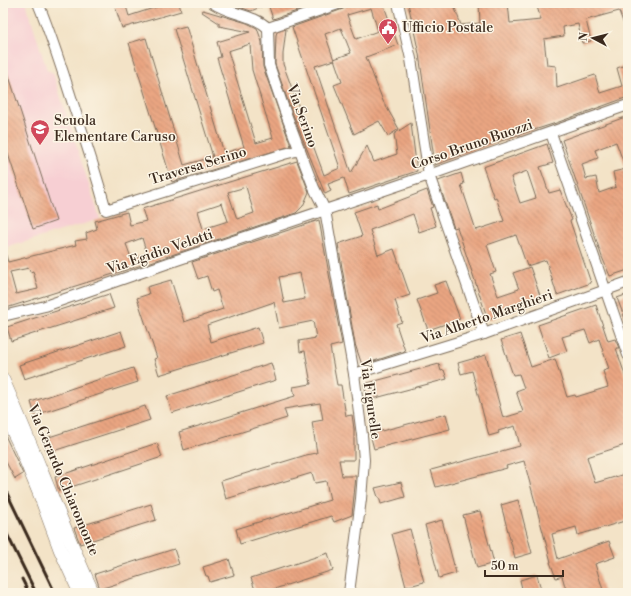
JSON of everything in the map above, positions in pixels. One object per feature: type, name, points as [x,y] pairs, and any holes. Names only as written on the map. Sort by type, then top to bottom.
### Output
[{"type":"street","name":"Traversa Serino","points":[[38,3],[64,75],[106,210],[300,150]]},
{"type":"street","points":[[214,3],[226,10],[260,21],[268,28],[341,3]]},
{"type":"street","points":[[398,3],[411,59],[429,175],[484,334]]},
{"type":"street","name":"Via Serino","points":[[268,28],[269,65],[284,110],[314,188],[325,210]]},
{"type":"street","name":"Corso Bruno Buozzi","points":[[325,210],[551,133],[628,105]]},
{"type":"street","points":[[551,133],[628,355]]},
{"type":"street","name":"Via Egidio Velotti","points":[[3,316],[45,306],[325,210]]},
{"type":"street","name":"Via Figurelle","points":[[325,210],[354,374],[364,460],[349,593]]},
{"type":"street","name":"Via Alberto Marghieri","points":[[354,374],[484,334],[628,282]]},
{"type":"street","name":"Via Gerardo Chiaromonte","points":[[3,380],[29,438],[71,545],[93,593]]},
{"type":"street","name":"Via Gerardo Chiaromonte","points":[[3,411],[40,496],[60,549],[80,593]]},
{"type":"shaded area","name":"Scuola Elementare Caruso","points":[[3,3],[26,3],[47,70],[53,73],[100,219],[5,248],[3,242]]},
{"type":"building","points":[[114,3],[125,3],[129,16],[169,3],[179,3],[181,11],[122,28]]},
{"type":"building","points":[[227,3],[321,3],[273,19],[268,4],[251,11]]},
{"type":"building","points":[[347,3],[383,3],[398,45],[366,57],[383,101],[399,129],[388,136],[379,121],[354,134],[334,85],[342,82],[334,59],[351,53],[341,28],[325,34],[334,60],[315,66],[351,173],[367,146],[374,162],[397,154],[394,134],[411,123],[417,171],[349,194],[344,178],[328,184],[331,191],[325,194],[290,107],[275,64],[276,35],[277,32],[286,29],[283,64],[324,175],[340,168],[292,27],[346,7]],"holes":[[[371,8],[378,31],[356,39],[347,15]]]},
{"type":"building","points":[[408,3],[453,3],[461,25],[480,23],[479,3],[508,3],[510,23],[541,20],[536,3],[628,3],[627,33],[619,11],[586,20],[591,41],[582,43],[578,24],[563,27],[564,36],[544,39],[547,65],[556,66],[557,88],[595,75],[600,93],[622,86],[617,68],[628,64],[628,99],[625,98],[435,165],[419,54]]},
{"type":"building","points":[[203,10],[247,23],[257,28],[262,42],[263,67],[291,146],[172,182],[129,43],[146,38],[184,165],[213,157],[174,29],[186,26],[224,153],[244,147],[217,58],[221,57],[217,42],[250,32],[219,26],[219,23],[202,12]],"holes":[[[250,44],[252,70],[273,138],[256,143],[228,51]]]},
{"type":"building","points":[[3,64],[5,64],[56,221],[33,229],[3,139]]},
{"type":"building","points":[[628,116],[628,270],[610,276],[602,257],[562,140]],"holes":[[[616,142],[626,169],[613,172],[616,187],[599,193],[596,177],[586,179],[582,164],[598,158],[595,150]]]},
{"type":"building","points":[[547,144],[553,163],[540,167],[549,193],[560,190],[572,220],[570,221],[591,283],[557,295],[546,260],[527,266],[516,235],[487,245],[496,272],[490,274],[498,296],[519,289],[513,273],[530,267],[542,301],[488,320],[457,227],[454,228],[438,181],[461,173],[464,184],[461,185],[476,230],[504,221],[496,197],[494,198],[483,167]],"holes":[[[527,171],[536,198],[520,203],[511,177]]]},
{"type":"building","points":[[297,161],[309,192],[303,206],[296,213],[148,263],[3,309],[3,255],[6,255],[8,262],[76,245],[75,241],[87,239],[86,233],[97,229],[95,221],[127,212],[130,225],[146,221],[142,209]],"holes":[[[246,187],[254,213],[237,219],[228,192]],[[222,203],[228,221],[203,229],[198,211]],[[142,238],[147,254],[132,260],[126,244]],[[29,268],[30,272],[33,271],[38,289],[16,294],[10,272]]]},
{"type":"building","points":[[427,190],[433,207],[430,208],[436,226],[419,232],[413,214],[370,230],[378,255],[394,249],[410,295],[395,300],[402,322],[396,324],[405,351],[362,365],[355,344],[338,244],[362,236],[354,212],[377,204],[378,209]]},
{"type":"building","points":[[319,220],[342,344],[330,347],[337,385],[341,385],[346,416],[352,415],[354,429],[354,460],[339,460],[342,476],[356,476],[352,515],[334,522],[331,516],[240,544],[236,529],[330,500],[326,481],[315,483],[312,473],[226,499],[221,481],[317,453],[312,422],[323,420],[320,403],[284,409],[287,418],[184,450],[179,432],[295,396],[293,387],[311,384],[305,351],[300,352],[299,341],[316,338],[313,321],[279,328],[274,302],[207,325],[211,342],[258,327],[263,343],[159,375],[154,359],[157,358],[137,298],[149,294],[147,287],[171,280],[184,322],[223,309],[217,290],[212,292],[207,276],[198,279],[192,262]],"holes":[[[300,273],[305,299],[284,303],[279,277]]]},
{"type":"building","points":[[446,281],[460,319],[428,330],[417,300],[437,293],[434,285]]},
{"type":"building","points":[[109,294],[114,308],[11,341],[7,327]]},
{"type":"building","points":[[628,294],[628,324],[627,324],[617,298]]},
{"type":"building","points":[[596,305],[608,341],[615,339],[619,348],[616,348],[628,384],[628,444],[587,457],[595,483],[628,473],[628,520],[578,535],[576,527],[552,534],[558,559],[609,541],[615,557],[595,564],[604,593],[567,593],[562,576],[556,578],[550,562],[524,461],[506,466],[507,468],[436,487],[431,470],[520,446],[515,426],[498,431],[499,433],[489,436],[472,371],[461,374],[458,363],[486,355],[503,418],[523,412],[516,391],[524,388],[519,374],[513,375],[501,340],[520,334],[531,367],[555,359],[567,397],[575,395],[576,397],[608,387],[603,371],[609,369],[599,339],[590,343],[585,330],[562,337],[567,351],[549,358],[538,325]]},
{"type":"building","points":[[121,331],[126,346],[24,379],[19,365]]},
{"type":"building","points":[[271,363],[276,380],[172,413],[167,396]]},
{"type":"building","points":[[439,364],[441,371],[444,370],[447,379],[368,400],[364,384]]},
{"type":"building","points":[[133,368],[138,382],[35,415],[31,402]]},
{"type":"building","points":[[145,406],[150,420],[47,453],[43,439]]},
{"type":"building","points":[[446,414],[450,429],[374,449],[370,434]]},
{"type":"building","points":[[3,431],[23,474],[15,479],[6,462],[3,464]]},
{"type":"building","points":[[157,443],[162,457],[59,491],[55,477]]},
{"type":"building","points":[[401,482],[405,497],[381,504],[375,488]]},
{"type":"building","points":[[518,500],[532,553],[515,558],[501,505]]},
{"type":"building","points":[[151,504],[156,520],[80,544],[74,528]]},
{"type":"building","points":[[480,511],[494,563],[477,568],[463,515]]},
{"type":"building","points":[[442,520],[456,573],[439,578],[425,525]]},
{"type":"building","points":[[410,529],[424,582],[406,587],[392,534]]},
{"type":"building","points":[[174,549],[179,564],[100,589],[95,574]]},
{"type":"building","points":[[328,553],[333,570],[262,593],[256,593],[251,578]]},
{"type":"building","points":[[229,559],[234,575],[210,582],[203,567]]},
{"type":"building","points":[[537,575],[542,593],[523,593],[520,580]]},
{"type":"railway","points":[[3,485],[55,593]]},
{"type":"railway","points":[[3,526],[36,593]]},
{"type":"railway","points":[[22,579],[29,593]]},
{"type":"place","name":"Ufficio Postale","points":[[388,45]]},
{"type":"place","name":"Scuola Elementare Caruso","points":[[40,146]]}]
